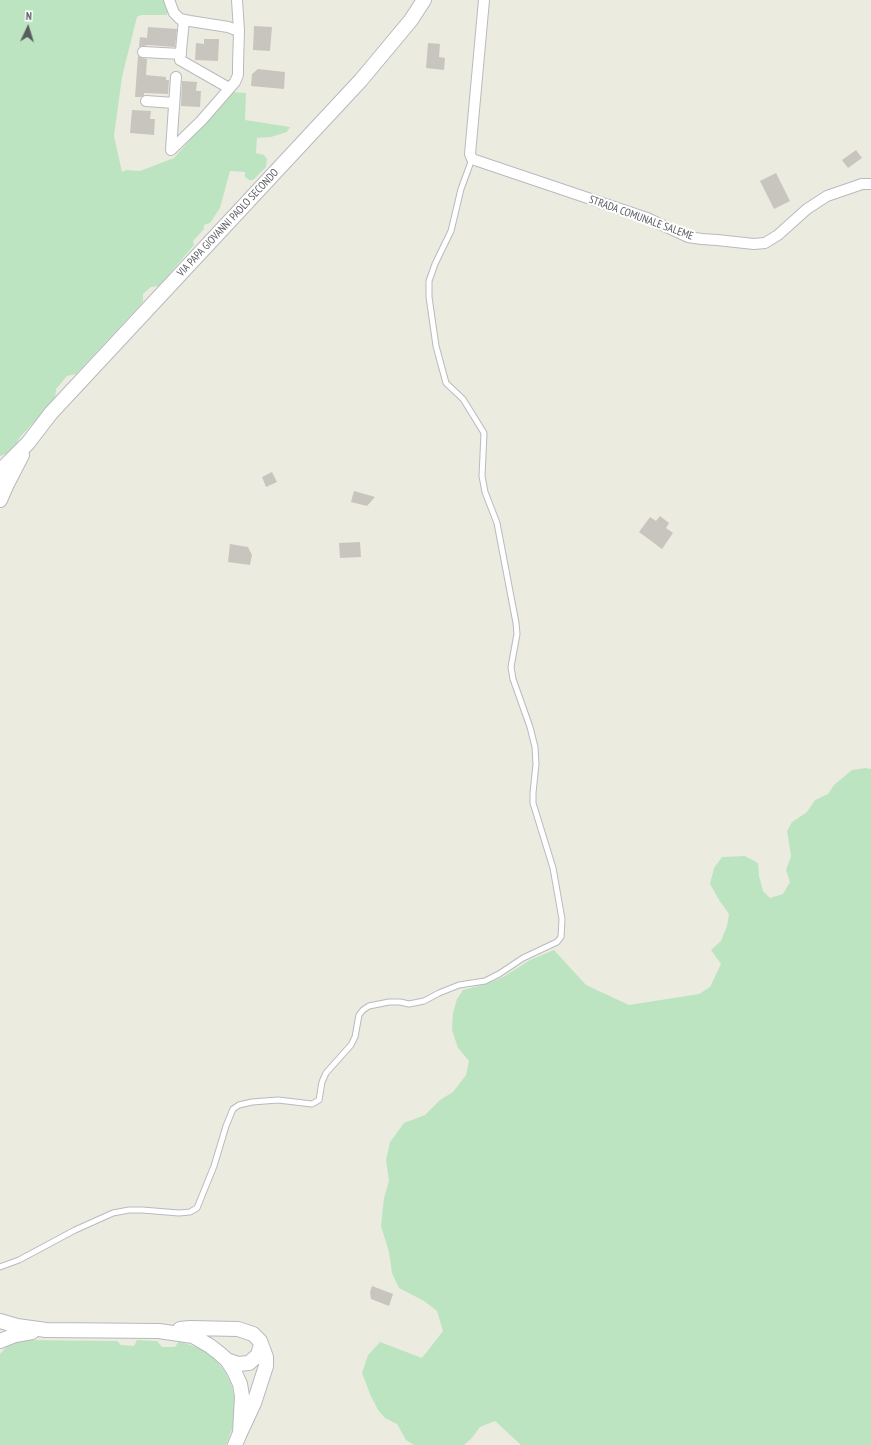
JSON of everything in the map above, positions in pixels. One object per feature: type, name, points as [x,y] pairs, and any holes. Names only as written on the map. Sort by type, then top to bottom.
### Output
[{"type":"main road","name":"VIA PAPA GIOVANNI PAOLO SECONDO","points":[[28,442],[51,413],[361,80],[411,20],[424,0]]},
{"type":"main road","points":[[7,484],[5,475],[0,470],[28,442]]},
{"type":"main road","points":[[0,500],[28,442]]},
{"type":"main road","points":[[0,1320],[17,1326],[46,1330],[158,1331],[190,1328],[238,1329],[253,1334],[257,1337],[261,1344],[266,1357],[266,1366],[254,1403],[237,1439]]},
{"type":"main road","points":[[0,1326],[0,1336]]},
{"type":"main road","points":[[0,1341],[15,1335],[46,1330]]},
{"type":"main road","points":[[158,1331],[193,1336],[210,1346],[227,1360],[234,1371],[241,1390],[242,1409],[237,1439]]},
{"type":"main road","points":[[227,1360],[238,1364],[249,1363],[258,1355],[261,1344]]},
{"type":"street","points":[[169,0],[174,13],[180,19],[228,27],[240,32]]},
{"type":"street","points":[[176,77],[171,150],[201,121],[235,82],[238,75],[240,32],[237,0]]},
{"type":"street","points":[[472,159],[470,154],[484,0]]},
{"type":"street","points":[[184,20],[180,60],[229,88]]},
{"type":"street","points":[[143,52],[181,54]]},
{"type":"street","points":[[146,101],[174,103]]},
{"type":"street","name":"STRADA COMUNALE SALEME","points":[[472,159],[646,218],[688,237],[702,240],[754,244],[765,243],[778,235],[807,209],[826,196],[862,184],[871,184]]},
{"type":"lane","points":[[0,1267],[18,1260],[75,1230],[113,1213],[129,1210],[179,1213],[190,1212],[197,1208],[214,1166],[226,1126],[233,1109],[252,1102],[278,1100],[312,1104],[319,1100],[322,1082],[326,1073],[337,1062],[353,1041],[359,1015],[363,1010],[369,1006],[389,1002],[409,1004],[424,1001],[459,985],[484,981],[499,974],[523,958],[557,942],[561,937],[562,919],[553,868],[533,803],[536,764],[535,747],[530,727],[513,679],[511,667],[517,634],[516,623],[497,523],[485,492],[482,476],[484,433],[464,399],[446,383],[436,346],[429,297],[429,281],[435,264],[451,231],[461,189],[472,159]]},
{"type":"green space","points":[[0,0],[165,0],[168,5],[167,15],[141,15],[137,17],[122,77],[114,136],[122,172],[126,170],[140,171],[174,158],[232,92],[246,93],[245,120],[290,127],[287,132],[271,137],[257,138],[256,153],[264,155],[267,159],[266,167],[253,180],[249,180],[245,177],[245,172],[230,171],[220,208],[210,223],[204,225],[204,229],[193,241],[194,245],[159,286],[151,287],[143,294],[143,302],[76,374],[67,376],[56,389],[55,400],[20,437],[12,452],[0,456]]},
{"type":"green space","points":[[865,768],[871,769],[871,1445],[521,1445],[495,1421],[480,1427],[471,1439],[464,1445],[414,1445],[406,1440],[397,1424],[385,1418],[378,1410],[370,1394],[362,1373],[368,1355],[380,1342],[422,1358],[443,1331],[437,1311],[424,1301],[399,1288],[392,1273],[389,1252],[381,1226],[384,1198],[389,1181],[386,1160],[390,1142],[404,1123],[425,1115],[440,1100],[453,1092],[466,1075],[469,1061],[458,1048],[452,1030],[453,1013],[457,999],[463,990],[489,983],[503,977],[530,960],[554,950],[586,985],[629,1005],[699,994],[710,987],[721,964],[711,950],[721,941],[727,926],[729,914],[710,884],[714,868],[722,857],[745,856],[758,863],[759,876],[763,891],[770,898],[783,894],[790,882],[786,870],[791,856],[787,831],[792,822],[807,812],[815,800],[828,794],[834,785],[852,770]]},
{"type":"green space","points":[[137,1340],[157,1341],[162,1347],[175,1347],[179,1341],[204,1350],[216,1360],[231,1383],[237,1409],[233,1427],[226,1445],[0,1445],[0,1354],[7,1346],[16,1341],[117,1341],[121,1345],[134,1346]]},
{"type":"building","points":[[254,26],[272,27],[270,51],[253,50]]},
{"type":"building","points":[[148,27],[177,29],[175,47],[148,45],[139,47],[140,37],[147,38]]},
{"type":"building","points":[[204,39],[219,39],[218,61],[195,60],[196,43],[204,44]]},
{"type":"building","points":[[428,43],[440,44],[439,57],[445,58],[444,70],[426,68]]},
{"type":"building","points":[[138,56],[147,59],[146,75],[166,77],[166,80],[169,80],[168,94],[144,93],[141,97],[135,97]]},
{"type":"building","points":[[258,69],[285,72],[284,89],[251,86],[252,74]]},
{"type":"building","points":[[182,81],[197,82],[196,91],[201,91],[200,107],[181,106]]},
{"type":"building","points":[[132,110],[151,111],[150,119],[155,119],[154,135],[130,133]]},
{"type":"building","points":[[856,150],[862,158],[848,168],[842,160]]},
{"type":"building","points":[[776,173],[790,201],[774,209],[760,181]]},
{"type":"building","points":[[272,472],[277,482],[266,487],[262,477]]},
{"type":"building","points":[[354,491],[375,497],[367,506],[351,502]]},
{"type":"building","points":[[660,516],[669,523],[666,528],[673,533],[662,549],[639,532],[650,517],[656,521]]},
{"type":"building","points":[[360,542],[361,557],[340,558],[339,543]]},
{"type":"building","points":[[230,544],[248,547],[252,555],[250,565],[228,562]]},
{"type":"building","points":[[372,1286],[393,1294],[389,1306],[371,1299],[370,1292]]}]
